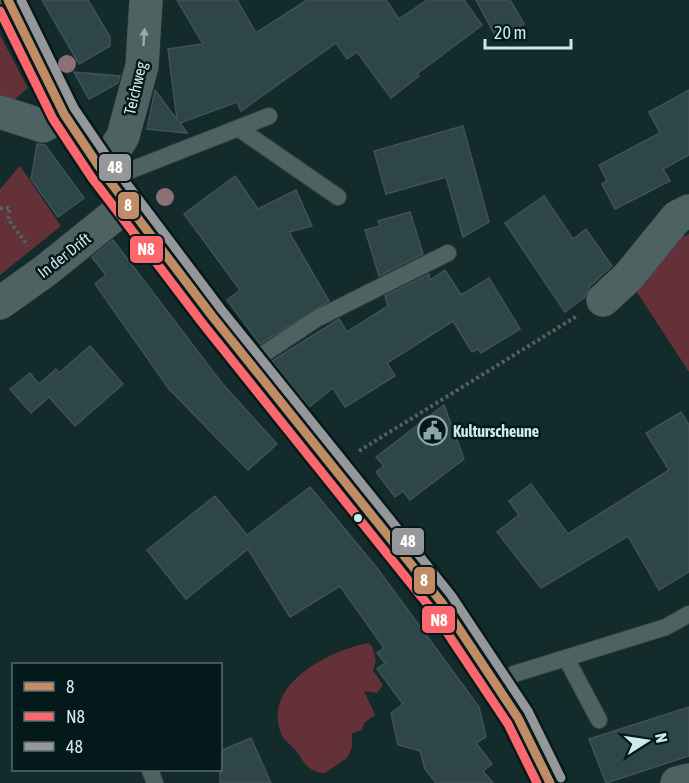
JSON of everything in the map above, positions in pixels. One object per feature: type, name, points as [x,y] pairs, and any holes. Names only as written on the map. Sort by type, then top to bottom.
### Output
[{"type":"main road","points":[[8,0],[64,114],[105,175],[250,363],[442,603],[518,718],[550,783]]},
{"type":"main road","name":"Teichweg","points":[[105,175],[123,136],[142,66],[146,0]]},
{"type":"main road","points":[[0,112],[43,126],[64,114]]},
{"type":"main road","name":"In der Drift","points":[[0,303],[45,271],[127,205]]},
{"type":"main road","points":[[603,300],[627,277],[677,217],[689,211]]},
{"type":"main road","points":[[677,783],[689,780]]},
{"type":"lane","points":[[105,175],[269,116]]},
{"type":"lane","points":[[238,128],[338,197]]},
{"type":"lane","points":[[250,363],[316,319],[448,253]]},
{"type":"lane","points":[[497,684],[514,674],[666,627],[689,614]]},
{"type":"lane","points":[[566,658],[599,720]]},
{"type":"path","points":[[0,208],[10,208],[9,219],[45,271]]},
{"type":"path","points":[[0,218],[9,219]]},
{"type":"path","points":[[336,471],[362,449],[603,300]]},
{"type":"shaded area","points":[[0,35],[28,88],[14,100],[0,95]]},
{"type":"shaded area","points":[[20,166],[61,226],[0,275],[0,189]]},
{"type":"shaded area","points":[[689,234],[689,372],[633,286],[679,239]]},
{"type":"shaded area","points":[[368,643],[372,646],[376,661],[373,671],[383,685],[377,693],[364,691],[375,715],[364,723],[362,730],[352,733],[352,747],[347,758],[325,773],[320,773],[305,763],[281,734],[278,713],[282,698],[291,684],[320,661],[336,653]]},
{"type":"building","points":[[42,0],[88,0],[110,37],[110,46],[79,64]]},
{"type":"building","points":[[177,0],[237,0],[256,33],[307,0],[386,0],[399,19],[427,0],[464,0],[482,25],[417,74],[419,76],[391,98],[357,52],[347,59],[336,43],[241,111],[237,102],[180,123],[187,133],[147,129],[155,90],[177,120],[168,49],[203,44]]},
{"type":"building","points":[[476,0],[510,0],[524,24],[497,39]]},
{"type":"building","points":[[74,72],[120,76],[118,83],[89,99]]},
{"type":"building","points":[[689,90],[689,155],[663,169],[670,181],[615,209],[602,184],[607,181],[599,165],[660,133],[649,112]]},
{"type":"building","points":[[463,126],[489,222],[463,237],[446,177],[386,194],[374,151]]},
{"type":"building","points":[[37,144],[45,145],[84,198],[58,217],[31,179]]},
{"type":"building","points":[[235,176],[258,209],[296,190],[312,226],[289,232],[329,301],[260,344],[227,300],[240,290],[184,214]]},
{"type":"building","points":[[544,196],[573,239],[586,229],[612,266],[590,286],[585,297],[565,312],[505,223]]},
{"type":"building","points":[[410,212],[423,254],[379,276],[365,230],[380,226],[378,221]]},
{"type":"building","points":[[113,240],[221,382],[277,444],[248,470],[169,389],[95,284],[106,275],[92,257]]},
{"type":"building","points":[[445,270],[461,295],[489,278],[520,329],[481,353],[478,349],[472,352],[453,321],[387,363],[395,376],[345,407],[333,388],[309,407],[272,361],[339,319],[347,332],[388,306],[385,296],[429,274],[430,280]]},
{"type":"building","points":[[90,346],[123,384],[75,426],[49,397],[31,413],[10,389],[30,373],[39,384],[56,369],[59,373]]},
{"type":"building","name":"Kulturscheune","points":[[444,405],[464,459],[410,500],[403,491],[395,497],[376,472],[384,466],[376,457]]},
{"type":"building","points":[[681,412],[689,425],[689,572],[659,590],[628,536],[541,588],[497,532],[519,515],[509,501],[531,484],[568,534],[669,470],[646,433]]},
{"type":"building","points":[[310,487],[377,568],[479,707],[486,737],[476,743],[492,764],[483,771],[493,783],[436,783],[425,769],[420,751],[398,745],[391,713],[403,704],[377,669],[385,663],[377,653],[384,648],[340,586],[290,617],[248,549],[186,599],[147,550],[215,496],[247,535]]},
{"type":"building","points":[[689,707],[689,756],[606,783],[589,739]]},
{"type":"building","points":[[251,738],[271,783],[220,783],[222,750]]},
{"type":"transit line","name":"8","points":[[8,0],[64,114],[102,171],[212,316],[442,603],[518,718],[550,783]]},
{"type":"transit line","name":"48","points":[[21,0],[74,108],[112,164],[221,309],[451,595],[528,711],[561,778]]},
{"type":"transit line","name":"N8","points":[[0,11],[53,119],[92,178],[203,324],[432,610],[508,724],[537,783]]},
{"type":"place","name":"Kulturscheune","points":[[432,431]]}]
